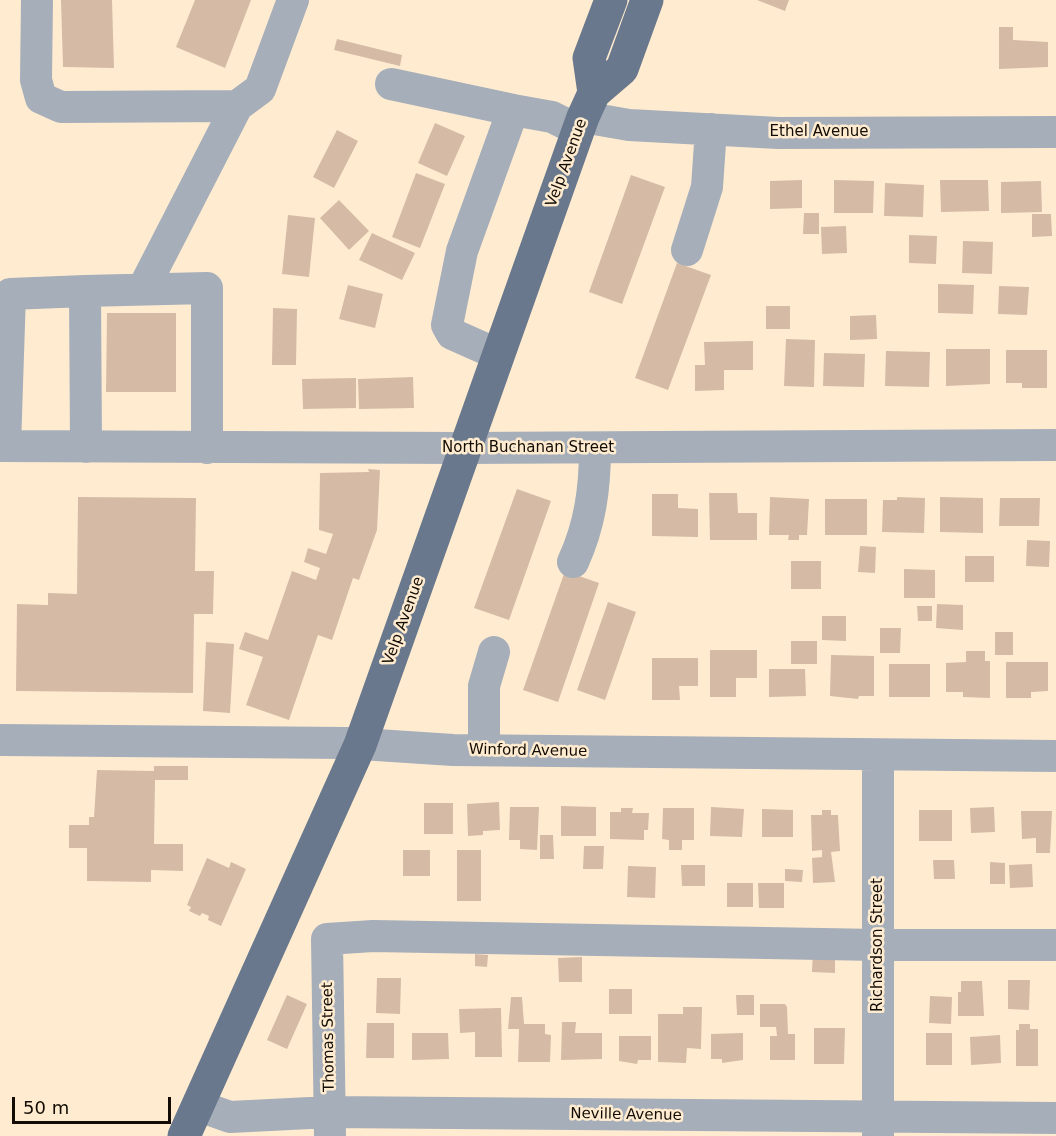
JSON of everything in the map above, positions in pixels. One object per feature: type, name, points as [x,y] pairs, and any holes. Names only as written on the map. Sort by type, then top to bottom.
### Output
[{"type":"main road","name":"Velp Avenue","points":[[184,1136],[360,745],[585,113],[589,58],[611,0]]},
{"type":"main road","name":"Velp Avenue","points":[[585,113],[622,69],[647,0]]},
{"type":"street","points":[[37,0],[36,80],[41,98],[61,107],[237,106]]},
{"type":"street","points":[[143,290],[237,106],[260,89],[293,0]]},
{"type":"street","name":"Ethel Avenue","points":[[391,84],[552,117],[585,113],[628,125],[778,133],[1056,132]]},
{"type":"street","points":[[498,354],[452,334],[447,325],[462,251],[513,110]]},
{"type":"street","points":[[687,250],[707,187],[711,129]]},
{"type":"street","points":[[2,446],[10,294],[207,288],[207,448]]},
{"type":"street","points":[[85,291],[86,447]]},
{"type":"street","name":"North Buchanan Street","points":[[2,446],[596,448],[1056,445]]},
{"type":"street","points":[[573,562],[585,535],[595,485],[596,448]]},
{"type":"street","points":[[484,750],[484,686],[494,652]]},
{"type":"street","name":"Winford Avenue","points":[[0,740],[360,745],[484,750],[1056,756]]},
{"type":"street","name":"Richardson Street","points":[[878,754],[878,1126]]},
{"type":"street","name":"Thomas Street","points":[[330,1124],[327,939],[373,936],[878,945]]},
{"type":"street","points":[[878,945],[1056,945]]},
{"type":"street","name":"Neville Avenue","points":[[198,1106],[230,1117],[330,1124],[878,1126],[1056,1118]]},
{"type":"building","points":[[61,0],[112,0],[114,68],[63,67]]},
{"type":"building","points":[[195,0],[251,0],[225,68],[176,47]]},
{"type":"building","points":[[757,0],[789,0],[785,11]]},
{"type":"building","points":[[999,27],[1013,27],[1013,40],[1048,42],[1048,67],[999,69]]},
{"type":"building","points":[[337,39],[402,55],[400,66],[334,50]]},
{"type":"building","points":[[435,123],[465,136],[447,176],[418,163]]},
{"type":"building","points":[[337,130],[358,141],[334,188],[313,177]]},
{"type":"building","points":[[416,173],[445,184],[420,248],[392,237]]},
{"type":"building","points":[[631,175],[665,187],[622,304],[589,292]]},
{"type":"building","points":[[802,180],[802,208],[770,209],[770,181]]},
{"type":"building","points":[[834,180],[874,181],[873,213],[834,213]]},
{"type":"building","points":[[940,180],[988,180],[989,211],[941,212]]},
{"type":"building","points":[[1041,181],[1042,212],[1001,213],[1001,182]]},
{"type":"building","points":[[885,183],[924,185],[923,217],[884,216]]},
{"type":"building","points":[[339,200],[369,231],[349,250],[320,218]]},
{"type":"building","points":[[804,213],[819,213],[819,234],[803,234]]},
{"type":"building","points":[[1032,214],[1051,214],[1052,236],[1032,237]]},
{"type":"building","points":[[288,215],[315,218],[309,277],[282,274]]},
{"type":"building","points":[[846,226],[847,253],[822,254],[821,227]]},
{"type":"building","points":[[372,233],[415,253],[402,280],[359,260]]},
{"type":"building","points":[[909,235],[937,236],[936,264],[909,263]]},
{"type":"building","points":[[963,241],[993,242],[992,274],[962,273]]},
{"type":"building","points":[[677,263],[711,275],[668,390],[635,378]]},
{"type":"building","points":[[938,284],[974,285],[973,314],[938,313]]},
{"type":"building","points":[[348,285],[383,294],[375,328],[339,319]]},
{"type":"building","points":[[999,286],[1029,287],[1027,315],[998,314]]},
{"type":"building","points":[[766,306],[790,306],[790,329],[766,329]]},
{"type":"building","points":[[273,308],[297,309],[296,365],[272,365]]},
{"type":"building","points":[[107,313],[176,313],[176,392],[106,392]]},
{"type":"building","points":[[876,315],[877,339],[850,340],[850,316]]},
{"type":"building","points":[[786,339],[815,340],[814,387],[784,386]]},
{"type":"building","points":[[753,341],[753,370],[724,370],[724,390],[695,391],[695,365],[705,365],[704,342]]},
{"type":"building","points":[[946,349],[990,349],[990,384],[946,386]]},
{"type":"building","points":[[1006,350],[1047,350],[1047,388],[1022,388],[1022,383],[1006,383]]},
{"type":"building","points":[[886,351],[930,352],[929,387],[885,386]]},
{"type":"building","points":[[824,353],[865,354],[864,387],[823,386]]},
{"type":"building","points":[[413,377],[414,408],[359,409],[358,379]]},
{"type":"building","points":[[356,378],[356,408],[303,409],[302,379]]},
{"type":"building","points":[[368,469],[380,470],[377,530],[359,580],[353,578],[332,640],[318,635],[289,720],[246,705],[263,657],[239,649],[245,632],[268,640],[292,571],[316,580],[320,568],[304,562],[308,548],[326,554],[333,534],[319,530],[320,473],[369,472]]},
{"type":"building","points":[[517,489],[551,501],[509,620],[474,608]]},
{"type":"building","points":[[709,493],[737,493],[738,513],[757,513],[757,540],[710,540]]},
{"type":"building","points":[[652,494],[678,494],[678,508],[698,509],[698,537],[652,536]]},
{"type":"building","points":[[78,497],[196,498],[195,571],[214,571],[213,614],[194,614],[193,693],[16,691],[17,604],[48,605],[48,593],[77,594]]},
{"type":"building","points":[[770,497],[809,499],[807,535],[799,535],[799,540],[788,540],[789,535],[769,535]]},
{"type":"building","points":[[897,497],[925,498],[924,533],[882,532],[883,500],[897,500]]},
{"type":"building","points":[[940,497],[983,498],[983,533],[940,532]]},
{"type":"building","points":[[1000,498],[1040,498],[1039,526],[999,526]]},
{"type":"building","points":[[825,499],[867,499],[867,535],[825,535]]},
{"type":"building","points":[[1027,540],[1050,541],[1049,567],[1026,566]]},
{"type":"building","points":[[860,546],[876,547],[875,573],[858,572]]},
{"type":"building","points":[[965,556],[994,556],[994,582],[965,582]]},
{"type":"building","points":[[791,561],[821,561],[821,589],[791,589]]},
{"type":"building","points":[[904,569],[935,570],[935,598],[904,598]]},
{"type":"building","points":[[565,571],[599,583],[558,702],[523,690]]},
{"type":"building","points":[[608,602],[636,612],[605,700],[577,690]]},
{"type":"building","points":[[937,604],[963,605],[963,630],[936,628]]},
{"type":"building","points":[[917,606],[932,606],[932,621],[918,621]]},
{"type":"building","points":[[822,616],[846,616],[846,641],[822,640]]},
{"type":"building","points":[[880,628],[901,628],[900,653],[880,653]]},
{"type":"building","points":[[995,632],[1013,632],[1013,655],[995,655]]},
{"type":"building","points":[[791,641],[817,641],[817,664],[791,664]]},
{"type":"building","points":[[206,642],[234,644],[230,713],[203,711]]},
{"type":"building","points":[[710,650],[757,650],[757,678],[736,678],[736,697],[710,697]]},
{"type":"building","points":[[966,651],[985,651],[985,661],[990,661],[990,698],[963,697],[963,692],[946,692],[946,663],[966,662]]},
{"type":"building","points":[[831,655],[874,656],[874,696],[859,696],[858,699],[830,696]]},
{"type":"building","points":[[652,658],[698,658],[698,686],[679,686],[680,700],[652,700]]},
{"type":"building","points":[[1006,662],[1048,662],[1048,691],[1031,692],[1031,698],[1006,698]]},
{"type":"building","points":[[889,664],[930,664],[930,697],[889,697]]},
{"type":"building","points":[[769,669],[805,669],[806,696],[769,697]]},
{"type":"building","points":[[154,766],[188,766],[188,780],[155,780],[154,844],[183,844],[183,871],[151,870],[151,882],[87,881],[87,848],[69,848],[69,825],[89,825],[89,817],[94,817],[97,770],[154,771]]},
{"type":"building","points":[[499,802],[500,830],[483,831],[483,835],[468,836],[467,804]]},
{"type":"building","points":[[424,803],[453,803],[453,834],[424,834]]},
{"type":"building","points":[[561,806],[596,807],[596,836],[561,836]]},
{"type":"building","points":[[510,807],[539,807],[537,850],[520,849],[520,840],[509,840]]},
{"type":"building","points":[[711,807],[744,809],[742,837],[710,836]]},
{"type":"building","points":[[994,807],[995,832],[971,833],[970,808]]},
{"type":"building","points":[[621,808],[633,808],[632,813],[649,813],[648,830],[644,830],[644,840],[610,839],[610,812],[621,812]]},
{"type":"building","points":[[663,808],[694,808],[694,840],[682,840],[682,850],[669,850],[669,840],[662,839]]},
{"type":"building","points":[[762,809],[793,810],[793,837],[762,837]]},
{"type":"building","points":[[822,810],[831,810],[831,815],[838,815],[840,851],[831,852],[835,882],[813,883],[812,858],[822,857],[822,850],[812,851],[811,815],[822,815]]},
{"type":"building","points":[[919,810],[952,810],[952,841],[919,841]]},
{"type":"building","points":[[1021,811],[1052,811],[1050,853],[1036,853],[1036,838],[1022,839]]},
{"type":"building","points":[[540,835],[553,835],[554,859],[540,859]]},
{"type":"building","points":[[584,846],[604,846],[603,869],[583,869]]},
{"type":"building","points":[[403,850],[430,850],[430,876],[403,876]]},
{"type":"building","points":[[457,850],[481,850],[481,901],[457,901]]},
{"type":"building","points":[[207,858],[229,868],[231,862],[246,869],[221,926],[208,920],[209,916],[202,913],[200,916],[189,911],[191,907],[187,905]]},
{"type":"building","points":[[933,860],[954,860],[955,879],[934,879]]},
{"type":"building","points":[[990,862],[1005,863],[1005,884],[990,884]]},
{"type":"building","points":[[1032,864],[1033,887],[1010,888],[1009,865]]},
{"type":"building","points":[[681,865],[705,865],[705,886],[682,886]]},
{"type":"building","points":[[628,866],[656,867],[655,898],[627,897]]},
{"type":"building","points":[[785,869],[803,870],[802,882],[785,881]]},
{"type":"building","points":[[727,883],[753,883],[753,907],[727,907]]},
{"type":"building","points":[[758,883],[784,883],[784,908],[759,908]]},
{"type":"building","points":[[813,950],[835,951],[835,973],[812,972]]},
{"type":"building","points":[[475,954],[488,955],[487,967],[475,966]]},
{"type":"building","points":[[582,957],[582,982],[559,982],[558,958]]},
{"type":"building","points":[[377,978],[401,978],[400,1014],[376,1013]]},
{"type":"building","points":[[1008,980],[1030,980],[1029,1010],[1008,1009]]},
{"type":"building","points":[[961,981],[982,981],[984,1016],[958,1016],[958,992],[961,992]]},
{"type":"building","points":[[609,989],[632,989],[632,1014],[609,1014]]},
{"type":"building","points":[[287,995],[307,1004],[287,1049],[267,1040]]},
{"type":"building","points":[[736,995],[754,995],[754,1015],[737,1015]]},
{"type":"building","points":[[930,996],[952,997],[951,1024],[929,1023]]},
{"type":"building","points":[[511,997],[522,997],[524,1024],[545,1024],[545,1034],[551,1035],[550,1062],[518,1062],[519,1029],[508,1029]]},
{"type":"building","points":[[760,1004],[785,1004],[787,1007],[788,1034],[795,1034],[795,1060],[770,1060],[770,1036],[777,1036],[776,1027],[760,1027]]},
{"type":"building","points":[[683,1007],[702,1007],[701,1049],[687,1048],[686,1063],[658,1062],[658,1014],[683,1014]]},
{"type":"building","points":[[501,1008],[502,1057],[475,1057],[475,1032],[460,1033],[459,1009]]},
{"type":"building","points":[[562,1022],[576,1022],[575,1033],[602,1033],[602,1059],[561,1060]]},
{"type":"building","points":[[367,1023],[394,1023],[394,1058],[366,1058]]},
{"type":"building","points":[[1019,1024],[1030,1024],[1030,1029],[1038,1029],[1038,1066],[1016,1066],[1016,1030],[1019,1030]]},
{"type":"building","points":[[814,1028],[845,1028],[844,1064],[814,1064]]},
{"type":"building","points":[[412,1033],[448,1033],[449,1059],[412,1060]]},
{"type":"building","points":[[743,1033],[743,1060],[722,1063],[722,1059],[711,1059],[711,1034]]},
{"type":"building","points":[[926,1033],[952,1033],[952,1065],[926,1065]]},
{"type":"building","points":[[1000,1035],[1001,1063],[971,1065],[970,1037]]},
{"type":"building","points":[[619,1036],[651,1036],[651,1060],[638,1060],[637,1064],[619,1061]]}]
